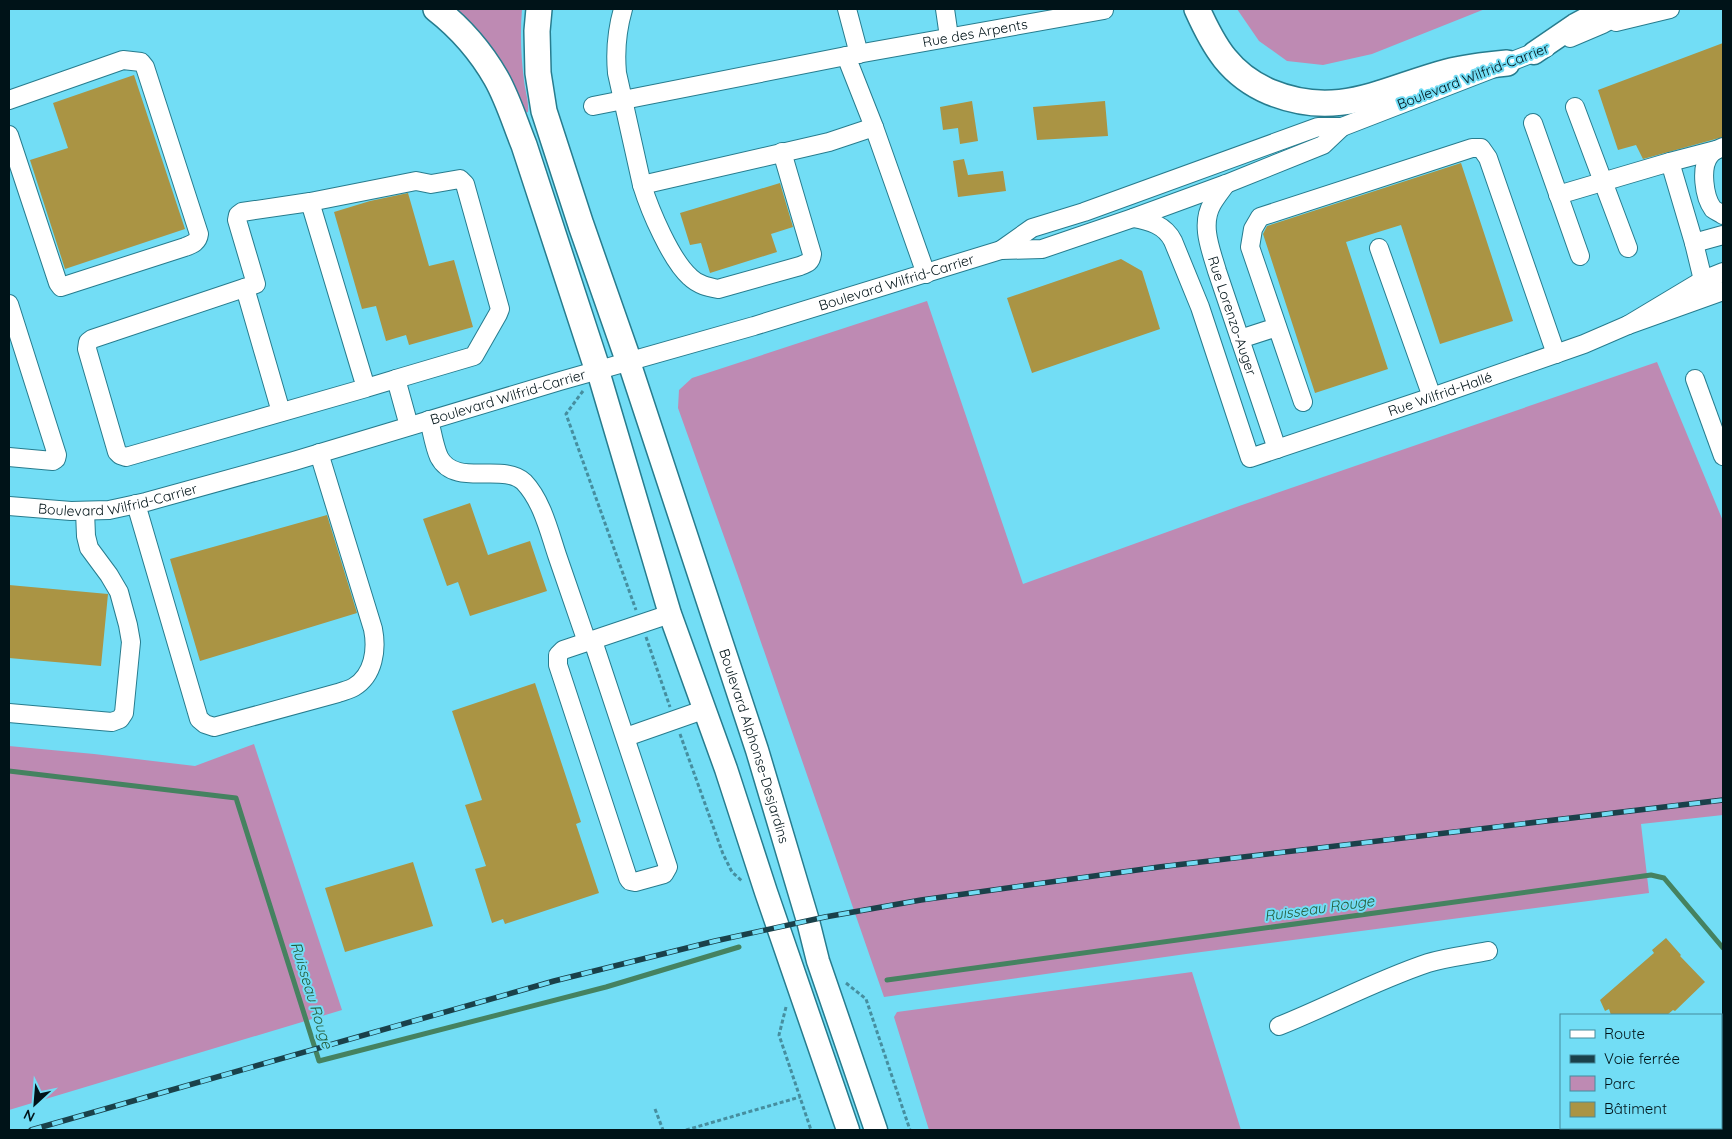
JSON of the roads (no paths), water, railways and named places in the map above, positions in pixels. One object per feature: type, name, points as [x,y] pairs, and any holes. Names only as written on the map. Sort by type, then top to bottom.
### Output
[{"type":"highway","points":[[436,9],[455,25],[496,77],[527,154],[598,371]]},
{"type":"highway","points":[[538,9],[538,73],[544,111],[581,225],[629,362]]},
{"type":"highway","points":[[1197,9],[1209,36],[1221,55],[1236,71],[1256,86],[1287,99],[1314,104],[1337,103],[1368,98],[1445,73],[1474,66],[1507,64]]},
{"type":"main road","points":[[1534,53],[1575,25],[1604,16]]},
{"type":"main road","name":"Boulevard Alphonse-Desjardins","points":[[629,362],[757,750],[808,921],[818,961],[876,1130]]},
{"type":"main road","points":[[598,371],[670,614],[726,769],[848,1130]]},
{"type":"street","points":[[623,9],[617,36],[617,72],[642,186],[654,219],[676,259],[692,279],[709,288],[718,289],[800,266],[811,260],[812,254],[782,152]]},
{"type":"street","points":[[847,9],[852,55],[874,127],[926,274]]},
{"type":"street","points":[[945,9],[950,37]]},
{"type":"street","points":[[1604,16],[1630,9]]},
{"type":"street","points":[[1604,16],[1636,18],[1670,9]]},
{"type":"street","name":"Rue des Arpents","points":[[592,106],[852,55],[1104,10]]},
{"type":"street","name":"Boulevard Wilfrid-Carrier","points":[[1001,250],[1032,228],[1084,212],[1318,127],[1342,127],[1534,53]]},
{"type":"street","points":[[9,100],[123,60],[141,62],[146,67],[199,234],[198,239],[185,247],[61,287],[9,134]]},
{"type":"street","points":[[1575,107],[1628,248]]},
{"type":"street","points":[[1533,123],[1580,256]]},
{"type":"street","points":[[642,186],[830,142],[874,127]]},
{"type":"street","name":"Boulevard Wilfrid-Carrier","points":[[9,506],[71,511],[109,510],[136,504],[319,453],[754,326],[1001,250],[1042,249],[1226,184],[1323,145],[1342,127]]},
{"type":"street","points":[[1303,402],[1250,247],[1253,229],[1260,218],[1472,148],[1481,148],[1488,158],[1556,354]]},
{"type":"street","points":[[1558,195],[1720,148]]},
{"type":"street","points":[[1720,148],[1709,156],[1704,180],[1707,194],[1714,209],[1723,215]]},
{"type":"street","points":[[1670,162],[1703,280]]},
{"type":"street","points":[[460,179],[465,184],[500,309],[474,356],[126,457],[120,455],[114,443],[87,348],[88,342],[92,339],[256,284],[237,220],[238,215],[242,212],[310,202],[416,181],[431,184],[460,179]]},
{"type":"street","name":"Rue Lorenzo-Auger","points":[[1226,184],[1211,205],[1206,226],[1211,249],[1277,449]]},
{"type":"street","points":[[310,202],[366,388]]},
{"type":"street","name":"Rue Lorenzo-Auger","points":[[1134,218],[1148,220],[1160,226],[1169,234],[1173,241],[1200,307],[1250,458]]},
{"type":"street","points":[[1694,244],[1723,235]]},
{"type":"street","points":[[1379,248],[1432,397]]},
{"type":"street","name":"Rue Wilfrid-Hallé","points":[[1628,325],[1703,280],[1723,272]]},
{"type":"street","points":[[245,288],[281,412]]},
{"type":"street","name":"Rue Wilfrid-Hallé","points":[[1250,458],[1556,354],[1628,325],[1723,291]]},
{"type":"street","points":[[9,304],[57,455],[53,461],[9,457]]},
{"type":"street","points":[[1240,339],[1277,326]]},
{"type":"street","points":[[1695,379],[1723,456]]},
{"type":"street","points":[[396,380],[409,426]]},
{"type":"street","points":[[429,420],[439,456],[446,465],[460,472],[504,474],[517,477],[524,483],[542,511],[590,641],[626,737],[668,867],[664,874],[635,882],[630,881],[628,878],[558,664],[558,655],[563,650],[590,641],[670,614]]},
{"type":"street","points":[[136,504],[200,719],[205,724],[214,726],[338,693],[354,687],[364,678],[372,664],[375,638],[319,453]]},
{"type":"street","points":[[9,713],[112,722],[120,719],[124,713],[131,642],[128,625],[119,592],[110,575],[89,548],[86,536],[85,510]]},
{"type":"street","points":[[626,737],[704,710]]},
{"type":"street","points":[[1279,1026],[1429,963],[1488,951]]},
{"type":"waterway","name":"Ruisseau Rouge","points":[[9,771],[236,798],[319,1061],[606,987],[739,947]]},
{"type":"waterway","name":"Ruisseau Rouge","points":[[887,980],[1651,875],[1664,878],[1723,948]]},
{"type":"railway","points":[[31,1130],[554,981],[715,941],[825,917],[921,900],[1159,867],[1723,800]]}]
